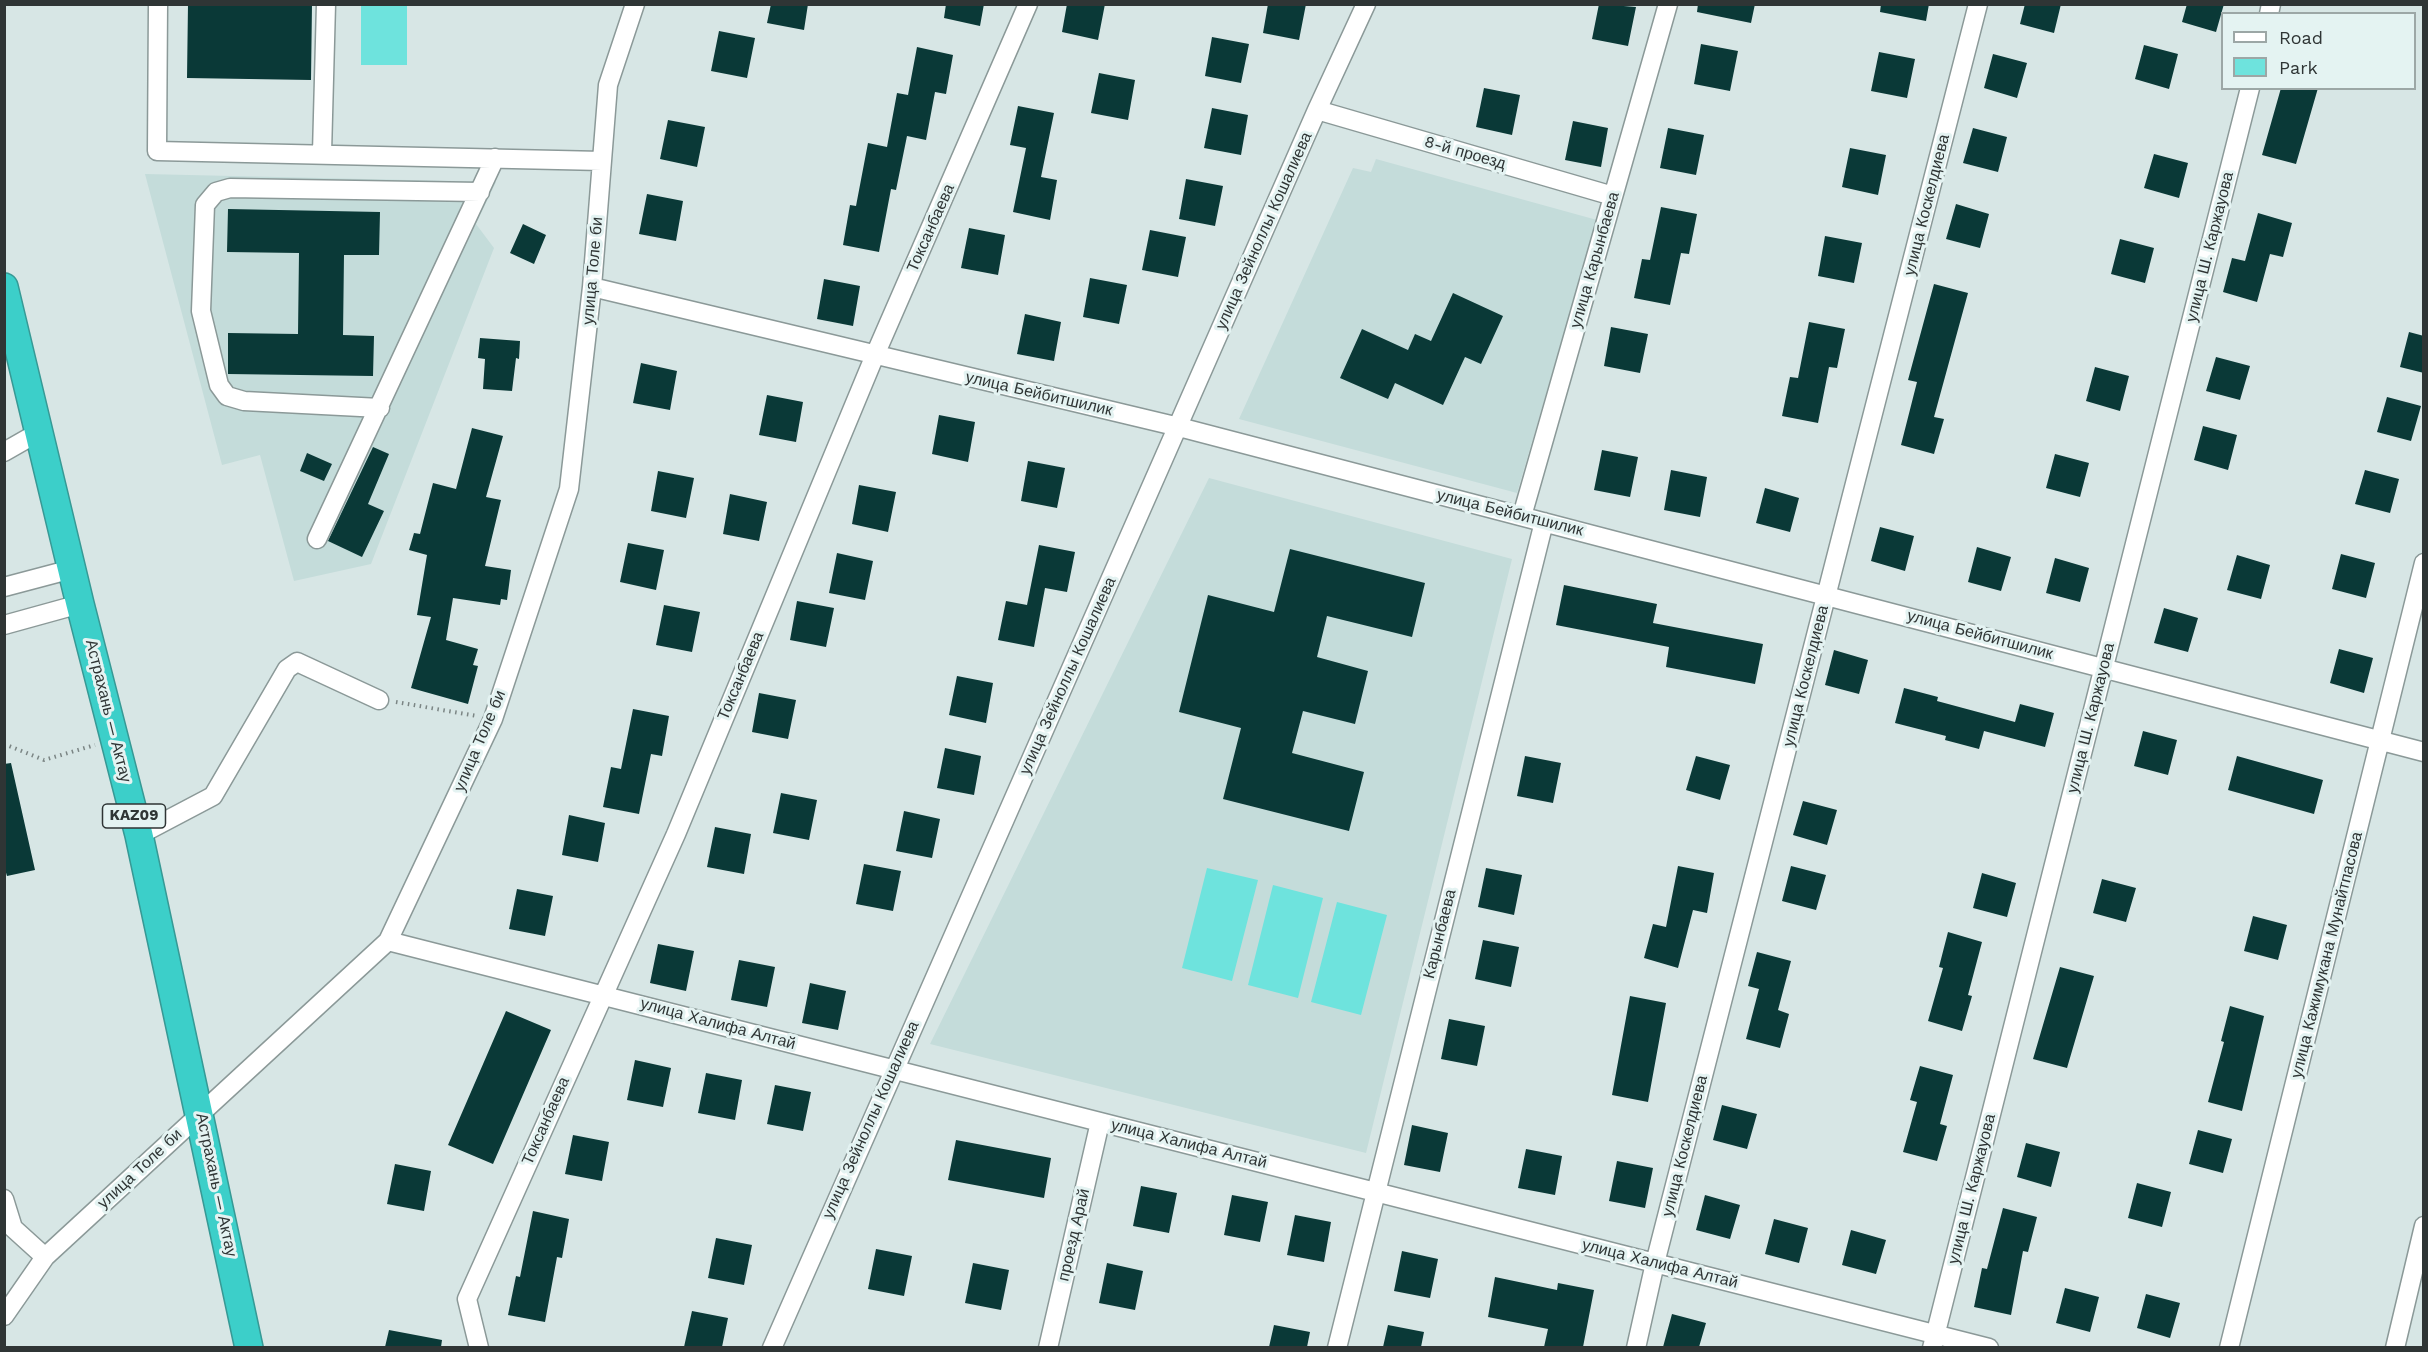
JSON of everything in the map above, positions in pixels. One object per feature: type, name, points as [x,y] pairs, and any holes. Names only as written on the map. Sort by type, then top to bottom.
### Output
[{"type":"highway","name":"Астрахань — Актау","points":[[4,287],[80,604],[139,835],[201,1113],[249,1347]]},
{"type":"street","points":[[158,4],[157,151],[602,161]]},
{"type":"street","points":[[322,153],[326,4]]},
{"type":"street","name":"улица Толе би","points":[[4,1316],[45,1257],[388,941],[493,719],[569,489],[592,287],[608,85],[635,4]]},
{"type":"street","name":"Токсанбаева","points":[[479,1347],[467,1299],[680,823],[875,355],[1028,4]]},
{"type":"street","name":"улица Зейноллы Кошалиева","points":[[772,1347],[1317,110],[1366,4]]},
{"type":"street","name":"улица Карынбаева","points":[[1522,516],[1668,4]]},
{"type":"street","name":"улица Коскелдиева","points":[[1636,1347],[1655,1263],[1978,4]]},
{"type":"street","name":"улица Ш. Каржауова","points":[[1934,1341],[2249,90]]},
{"type":"street","name":"8-й проезд","points":[[1317,110],[1613,196]]},
{"type":"street","points":[[317,539],[495,158]]},
{"type":"street","points":[[380,408],[244,401],[227,396],[219,385],[201,311],[205,205],[216,192],[230,188],[480,192]]},
{"type":"street","name":"улица Бейбитшилик","points":[[592,287],[1179,427],[1827,594],[2424,752]]},
{"type":"street","points":[[4,452],[39,432]]},
{"type":"street","name":"Карынбаева","points":[[1337,1347],[1544,522]]},
{"type":"street","name":"улица Кажимукана Мунайтпасова","points":[[2229,1347],[2424,563]]},
{"type":"street","points":[[4,587],[72,569]]},
{"type":"street","points":[[4,625],[80,604]]},
{"type":"street","points":[[139,835],[213,796],[287,669],[297,662],[379,700]]},
{"type":"street","name":"улица Халифа Алтай","points":[[388,941],[1655,1263],[1934,1341],[1989,1347]]},
{"type":"street","name":"проезд Арай","points":[[1048,1347],[1101,1122]]},
{"type":"street","points":[[4,1198],[9,1225],[45,1257]]},
{"type":"street","points":[[2395,1347],[2424,1226]]},
{"type":"path","points":[[379,700],[493,719]]},
{"type":"path","points":[[4,744],[44,760],[115,738]]},
{"type":"shaded area","points":[[1376,159],[1597,220],[1517,493],[1239,419],[1353,168],[1371,172]]},
{"type":"shaded area","points":[[145,174],[496,182],[476,224],[494,248],[371,564],[294,581],[260,455],[222,465]]},
{"type":"shaded area","points":[[1209,478],[1512,559],[1366,1153],[930,1044]]},
{"type":"green space","points":[[361,5],[407,5],[407,65],[361,65]]},
{"type":"green space","points":[[1207,868],[1258,880],[1232,981],[1182,968]]},
{"type":"green space","points":[[1273,885],[1323,898],[1298,998],[1248,985]]},
{"type":"green space","points":[[1337,902],[1387,915],[1361,1015],[1311,1002]]},
{"type":"building","points":[[188,4],[312,4],[311,80],[187,78]]},
{"type":"building","points":[[771,4],[808,4],[804,30],[767,23]]},
{"type":"building","points":[[946,4],[984,4],[980,26],[944,18]]},
{"type":"building","points":[[1067,4],[1105,4],[1098,40],[1062,32]]},
{"type":"building","points":[[1268,4],[1306,4],[1299,40],[1263,33]]},
{"type":"building","points":[[1599,4],[1636,7],[1628,46],[1592,39]]},
{"type":"building","points":[[1698,4],[1755,4],[1751,23],[1697,12]]},
{"type":"building","points":[[1881,4],[1929,4],[1926,21],[1880,12]]},
{"type":"building","points":[[2025,4],[2061,4],[2054,33],[2020,24]]},
{"type":"building","points":[[2187,4],[2224,4],[2216,32],[2182,22]]},
{"type":"building","points":[[719,31],[755,38],[747,78],[711,71]]},
{"type":"building","points":[[1212,37],[1249,44],[1241,83],[1205,76]]},
{"type":"building","points":[[1701,44],[1738,51],[1730,91],[1694,84]]},
{"type":"building","points":[[2144,45],[2178,54],[2169,89],[2135,79]]},
{"type":"building","points":[[917,47],[953,55],[946,94],[935,92],[926,140],[907,136],[896,190],[891,189],[879,252],[843,245],[850,205],[856,206],[868,143],[887,147],[897,93],[908,95]]},
{"type":"building","points":[[1879,52],[1915,59],[1907,98],[1871,91]]},
{"type":"building","points":[[1993,54],[2027,63],[2017,98],[1984,88]]},
{"type":"building","points":[[1099,73],[1135,80],[1128,120],[1091,113]]},
{"type":"building","points":[[1484,88],[1520,95],[1512,135],[1476,127]]},
{"type":"building","points":[[2280,90],[2317,90],[2296,164],[2262,155]]},
{"type":"building","points":[[1018,106],[1054,113],[1041,177],[1057,180],[1050,220],[1013,212],[1026,148],[1010,145]]},
{"type":"building","points":[[1212,108],[1248,115],[1241,155],[1204,148]]},
{"type":"building","points":[[668,120],[705,127],[697,167],[660,159]]},
{"type":"building","points":[[1573,121],[1608,128],[1601,167],[1565,160]]},
{"type":"building","points":[[1668,128],[1704,135],[1696,175],[1660,168]]},
{"type":"building","points":[[1973,128],[2007,137],[1998,172],[1963,163]]},
{"type":"building","points":[[1850,148],[1886,155],[1878,195],[1842,187]]},
{"type":"building","points":[[2154,154],[2188,163],[2179,198],[2144,188]]},
{"type":"building","points":[[1186,179],[1223,186],[1215,226],[1179,219]]},
{"type":"building","points":[[647,194],[683,201],[676,241],[639,234]]},
{"type":"building","points":[[1956,204],[1989,214],[1980,248],[1946,239]]},
{"type":"building","points":[[1661,207],[1697,214],[1689,254],[1681,253],[1670,305],[1634,298],[1642,259],[1650,260]]},
{"type":"building","points":[[228,209],[380,212],[379,255],[344,255],[343,335],[374,336],[373,376],[228,374],[228,333],[298,334],[299,253],[227,252]]},
{"type":"building","points":[[2258,213],[2292,223],[2283,257],[2270,254],[2257,302],[2223,292],[2232,258],[2245,261]]},
{"type":"building","points":[[523,224],[546,235],[534,264],[510,253]]},
{"type":"building","points":[[969,228],[1005,235],[998,275],[961,268]]},
{"type":"building","points":[[1150,230],[1186,237],[1178,277],[1142,270]]},
{"type":"building","points":[[1825,236],[1862,243],[1854,283],[1818,276]]},
{"type":"building","points":[[2120,239],[2154,248],[2145,283],[2111,274]]},
{"type":"building","points":[[1090,278],[1127,285],[1119,324],[1083,317]]},
{"type":"building","points":[[824,279],[860,286],[853,326],[817,319]]},
{"type":"building","points":[[1934,284],[1968,293],[1934,417],[1944,419],[1934,454],[1901,445],[1917,382],[1908,380]]},
{"type":"building","points":[[1453,293],[1503,316],[1481,364],[1465,357],[1443,405],[1395,383],[1388,399],[1340,378],[1362,329],[1408,350],[1415,334],[1431,341]]},
{"type":"building","points":[[1025,314],[1061,322],[1054,361],[1017,354]]},
{"type":"building","points":[[1809,322],[1845,329],[1837,368],[1829,367],[1818,423],[1782,416],[1790,377],[1798,378]]},
{"type":"building","points":[[1611,327],[1648,334],[1640,373],[1604,366]]},
{"type":"building","points":[[2409,332],[2424,336],[2424,373],[2400,367]]},
{"type":"building","points":[[480,338],[520,341],[519,359],[516,358],[512,391],[483,389],[485,359],[478,358]]},
{"type":"building","points":[[2216,357],[2250,366],[2240,400],[2206,391]]},
{"type":"building","points":[[641,363],[677,371],[670,410],[633,403]]},
{"type":"building","points":[[2095,367],[2129,376],[2120,411],[2086,401]]},
{"type":"building","points":[[767,395],[803,402],[796,442],[759,435]]},
{"type":"building","points":[[2387,397],[2421,406],[2411,441],[2377,432]]},
{"type":"building","points":[[939,415],[975,422],[968,462],[932,454]]},
{"type":"building","points":[[2203,426],[2237,435],[2228,470],[2194,460]]},
{"type":"building","points":[[472,428],[503,436],[486,497],[501,500],[485,566],[511,570],[507,600],[501,599],[500,605],[453,598],[446,640],[478,649],[473,665],[478,666],[468,704],[411,688],[431,617],[417,615],[427,555],[409,550],[414,533],[420,534],[433,483],[456,489]]},
{"type":"building","points":[[373,447],[389,454],[368,504],[384,511],[362,557],[328,541]]},
{"type":"building","points":[[1602,450],[1638,457],[1630,497],[1594,490]]},
{"type":"building","points":[[307,453],[332,464],[324,481],[300,471]]},
{"type":"building","points":[[2055,454],[2089,463],[2080,497],[2046,488]]},
{"type":"building","points":[[1028,461],[1065,468],[1057,508],[1021,501]]},
{"type":"building","points":[[1671,470],[1707,477],[1700,517],[1664,510]]},
{"type":"building","points":[[2365,470],[2399,479],[2390,513],[2355,504]]},
{"type":"building","points":[[658,471],[694,478],[686,518],[651,511]]},
{"type":"building","points":[[859,485],[896,492],[888,532],[852,524]]},
{"type":"building","points":[[1765,488],[1799,498],[1790,532],[1756,523]]},
{"type":"building","points":[[730,494],[767,502],[759,541],[723,534]]},
{"type":"building","points":[[1880,527],[1914,536],[1905,571],[1871,561]]},
{"type":"building","points":[[628,543],[664,550],[656,590],[620,582]]},
{"type":"building","points":[[1039,545],[1075,552],[1067,592],[1045,588],[1034,647],[998,640],[1006,601],[1027,605]]},
{"type":"building","points":[[1977,547],[2011,557],[2001,591],[1968,582]]},
{"type":"building","points":[[1290,549],[1425,583],[1412,637],[1327,616],[1317,657],[1368,671],[1355,724],[1303,711],[1292,753],[1364,772],[1349,831],[1223,799],[1241,728],[1179,712],[1208,595],[1274,612]]},
{"type":"building","points":[[837,553],[873,561],[865,600],[829,593]]},
{"type":"building","points":[[2341,554],[2375,563],[2366,598],[2332,589]]},
{"type":"building","points":[[2237,555],[2270,565],[2261,599],[2227,590]]},
{"type":"building","points":[[2055,558],[2089,568],[2080,602],[2046,593]]},
{"type":"building","points":[[1564,585],[1657,604],[1653,623],[1763,644],[1755,684],[1666,667],[1669,647],[1556,625]]},
{"type":"building","points":[[797,601],[834,608],[826,647],[790,640]]},
{"type":"building","points":[[664,605],[700,612],[692,652],[656,645]]},
{"type":"building","points":[[2164,608],[2198,618],[2188,652],[2154,643]]},
{"type":"building","points":[[2339,649],[2373,658],[2364,693],[2330,683]]},
{"type":"building","points":[[1834,650],[1868,660],[1859,694],[1825,685]]},
{"type":"building","points":[[957,676],[993,683],[986,723],[949,715]]},
{"type":"building","points":[[1904,688],[1938,697],[1937,701],[2015,722],[2020,704],[2054,713],[2045,747],[1984,731],[1979,749],[1945,740],[1946,736],[1895,723]]},
{"type":"building","points":[[759,693],[796,700],[788,739],[752,732]]},
{"type":"building","points":[[633,709],[669,716],[662,756],[651,754],[639,814],[603,807],[611,767],[621,769]]},
{"type":"building","points":[[2143,731],[2177,740],[2168,775],[2134,766]]},
{"type":"building","points":[[945,748],[981,756],[974,795],[937,788]]},
{"type":"building","points":[[1525,756],[1561,763],[1553,803],[1517,796]]},
{"type":"building","points":[[1696,756],[1730,765],[1720,800],[1686,790]]},
{"type":"building","points":[[2237,756],[2323,780],[2314,814],[2228,790]]},
{"type":"building","points":[[11,763],[35,870],[7,876],[4,866],[4,764]]},
{"type":"building","points":[[781,793],[817,800],[809,840],[773,833]]},
{"type":"building","points":[[1803,801],[1837,810],[1827,845],[1793,835]]},
{"type":"building","points":[[904,811],[940,819],[932,858],[896,851]]},
{"type":"building","points":[[569,815],[605,823],[598,862],[562,855]]},
{"type":"building","points":[[715,827],[751,834],[744,874],[707,867]]},
{"type":"building","points":[[864,864],[901,871],[893,911],[856,904]]},
{"type":"building","points":[[1678,866],[1714,873],[1707,913],[1693,910],[1678,968],[1644,958],[1653,924],[1666,927]]},
{"type":"building","points":[[1791,866],[1826,875],[1816,910],[1782,901]]},
{"type":"building","points":[[1486,868],[1522,875],[1514,915],[1478,907]]},
{"type":"building","points":[[1982,873],[2016,883],[2007,917],[1973,908]]},
{"type":"building","points":[[2102,879],[2136,888],[2126,922],[2093,913]]},
{"type":"building","points":[[517,889],[553,896],[545,936],[509,929]]},
{"type":"building","points":[[2253,916],[2287,925],[2278,960],[2244,951]]},
{"type":"building","points":[[1948,932],[1982,942],[1968,995],[1972,996],[1962,1031],[1928,1021],[1943,968],[1939,967]]},
{"type":"building","points":[[1483,940],[1519,947],[1511,987],[1475,979]]},
{"type":"building","points":[[658,944],[694,951],[686,991],[650,983]]},
{"type":"building","points":[[1757,952],[1791,961],[1778,1010],[1789,1014],[1780,1048],[1746,1039],[1759,989],[1748,986]]},
{"type":"building","points":[[739,960],[775,967],[767,1007],[731,1000]]},
{"type":"building","points":[[2060,967],[2094,976],[2067,1068],[2033,1059]]},
{"type":"building","points":[[810,983],[846,991],[838,1030],[802,1023]]},
{"type":"building","points":[[1630,996],[1666,1003],[1648,1102],[1612,1095]]},
{"type":"building","points":[[2230,1006],[2264,1016],[2242,1111],[2208,1102],[2224,1042],[2221,1041]]},
{"type":"building","points":[[506,1011],[551,1030],[493,1164],[448,1145]]},
{"type":"building","points":[[1449,1019],[1485,1026],[1477,1066],[1441,1059]]},
{"type":"building","points":[[635,1060],[671,1068],[663,1107],[627,1100]]},
{"type":"building","points":[[1920,1066],[1953,1075],[1940,1124],[1947,1126],[1937,1161],[1903,1152],[1917,1102],[1910,1100]]},
{"type":"building","points":[[706,1073],[742,1080],[735,1120],[698,1113]]},
{"type":"building","points":[[775,1085],[811,1092],[803,1131],[767,1124]]},
{"type":"building","points":[[1722,1105],[1757,1114],[1747,1149],[1713,1140]]},
{"type":"building","points":[[1412,1125],[1448,1133],[1440,1172],[1404,1165]]},
{"type":"building","points":[[2198,1130],[2232,1139],[2223,1173],[2189,1164]]},
{"type":"building","points":[[573,1135],[609,1142],[602,1181],[565,1174]]},
{"type":"building","points":[[956,1140],[1051,1158],[1044,1198],[948,1180]]},
{"type":"building","points":[[2026,1143],[2060,1152],[2051,1187],[2017,1177]]},
{"type":"building","points":[[1526,1149],[1562,1156],[1555,1195],[1518,1188]]},
{"type":"building","points":[[1617,1161],[1653,1168],[1645,1208],[1609,1201]]},
{"type":"building","points":[[395,1164],[431,1171],[424,1211],[387,1204]]},
{"type":"building","points":[[2137,1183],[2171,1192],[2162,1227],[2128,1218]]},
{"type":"building","points":[[1141,1186],[1177,1193],[1169,1233],[1133,1226]]},
{"type":"building","points":[[1232,1195],[1268,1202],[1260,1242],[1224,1235]]},
{"type":"building","points":[[1705,1195],[1740,1205],[1730,1239],[1696,1230]]},
{"type":"building","points":[[2003,1208],[2037,1217],[2028,1252],[2023,1251],[2011,1315],[1974,1307],[1982,1268],[1987,1269]]},
{"type":"building","points":[[533,1211],[569,1219],[562,1258],[557,1257],[545,1322],[508,1315],[516,1276],[520,1277]]},
{"type":"building","points":[[1295,1215],[1331,1222],[1324,1262],[1287,1255]]},
{"type":"building","points":[[1774,1219],[1808,1228],[1799,1263],[1765,1254]]},
{"type":"building","points":[[1851,1230],[1886,1240],[1876,1274],[1842,1265]]},
{"type":"building","points":[[716,1238],[752,1245],[744,1285],[708,1278]]},
{"type":"building","points":[[876,1249],[912,1256],[904,1296],[868,1289]]},
{"type":"building","points":[[1402,1251],[1438,1259],[1430,1298],[1394,1291]]},
{"type":"building","points":[[973,1263],[1009,1270],[1001,1310],[965,1303]]},
{"type":"building","points":[[1107,1263],[1143,1271],[1135,1310],[1099,1303]]},
{"type":"building","points":[[1495,1277],[1557,1290],[1558,1283],[1594,1290],[1583,1347],[1544,1347],[1548,1329],[1488,1317]]},
{"type":"building","points":[[2065,1288],[2099,1297],[2090,1332],[2056,1323]]},
{"type":"building","points":[[2146,1294],[2180,1303],[2170,1338],[2137,1328]]},
{"type":"building","points":[[692,1311],[728,1318],[722,1347],[684,1347]]},
{"type":"building","points":[[1672,1314],[1706,1323],[1699,1347],[1663,1347]]},
{"type":"building","points":[[1274,1325],[1310,1332],[1307,1347],[1269,1347]]},
{"type":"building","points":[[1388,1325],[1424,1332],[1421,1347],[1383,1347]]},
{"type":"building","points":[[389,1330],[442,1340],[441,1347],[385,1347]]}]
